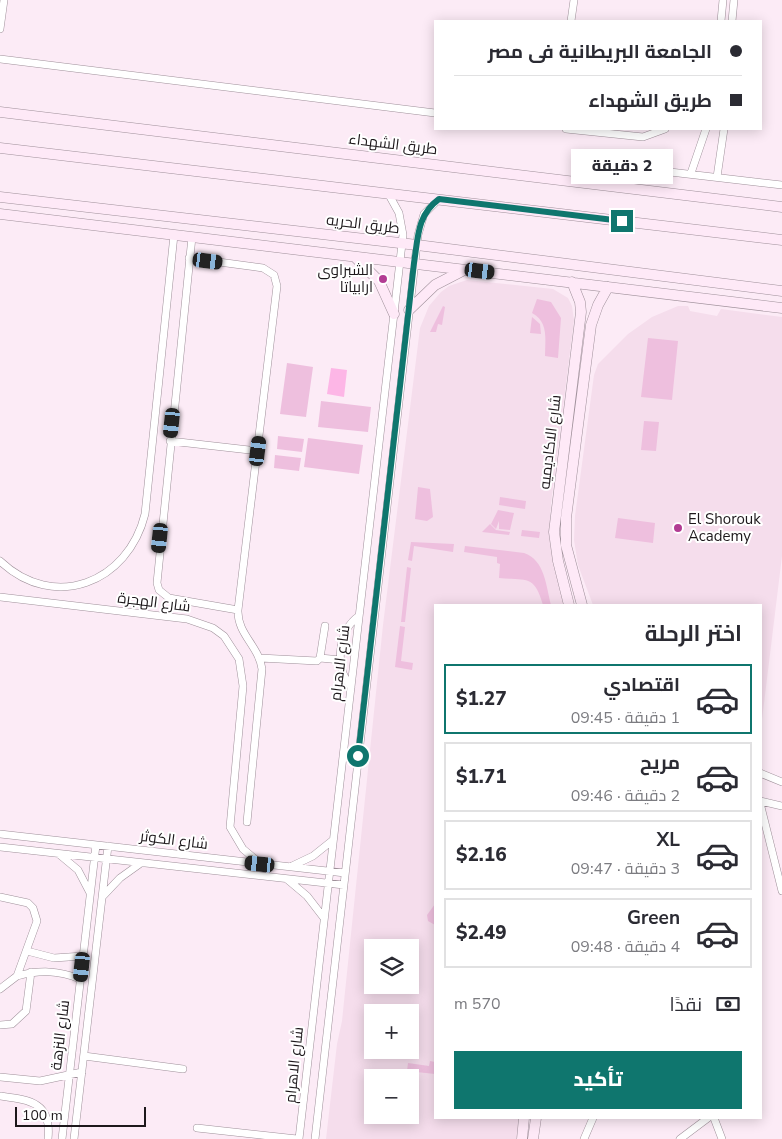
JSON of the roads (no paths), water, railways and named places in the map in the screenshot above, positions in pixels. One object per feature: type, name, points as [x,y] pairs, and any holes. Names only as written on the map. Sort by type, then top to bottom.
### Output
[{"type":"street","points":[[0,28],[4,0]]},
{"type":"street","points":[[571,20],[574,0]]},
{"type":"street","points":[[721,20],[723,0]]},
{"type":"street","points":[[732,20],[734,0]]},
{"type":"street","points":[[0,59],[434,113]]},
{"type":"street","name":"طريق الشهداء","points":[[0,112],[782,207]]},
{"type":"street","points":[[576,130],[643,137],[662,130]]},
{"type":"street","points":[[691,173],[706,130]]},
{"type":"street","points":[[717,176],[724,130]]},
{"type":"street","points":[[0,148],[782,240]]},
{"type":"street","points":[[617,187],[637,174],[648,170],[691,173],[782,185]]},
{"type":"street","name":"شارع الاهرام","points":[[298,1139],[403,235],[399,213],[388,193]]},
{"type":"street","name":"طريق الحريه","points":[[0,197],[417,245],[782,292]]},
{"type":"street","name":"شارع الاهرام","points":[[315,1139],[414,263],[420,224],[424,214],[439,199]]},
{"type":"street","points":[[49,220],[51,203]]},
{"type":"street","points":[[0,214],[782,308]]},
{"type":"street","points":[[0,561],[26,580],[57,587],[72,586],[102,576],[120,562],[135,544],[145,514],[176,217]]},
{"type":"street","points":[[192,237],[157,583],[164,595],[169,598],[238,610]]},
{"type":"street","points":[[492,272],[494,255]]},
{"type":"street","points":[[354,256],[368,267],[379,282],[394,314]]},
{"type":"street","points":[[189,258],[263,268],[274,274],[276,280],[258,451],[238,610],[240,627],[260,658],[262,675],[247,822]]},
{"type":"street","points":[[409,310],[435,285],[467,269]]},
{"type":"street","name":"شارع الاكاديميه","points":[[569,604],[555,546],[555,518],[581,312],[580,302],[572,282]]},
{"type":"street","points":[[710,299],[712,283]]},
{"type":"street","name":"شارع الاكاديميه","points":[[582,604],[566,545],[566,518],[591,325],[598,305],[608,287]]},
{"type":"street","points":[[392,333],[406,335]]},
{"type":"street","points":[[390,347],[405,348]]},
{"type":"street","points":[[170,441],[258,451]]},
{"type":"street","points":[[559,482],[570,482]]},
{"type":"street","name":"شارع الهجرة","points":[[0,598],[187,619],[213,628],[224,636],[239,659],[243,686],[230,828],[243,848],[260,864]]},
{"type":"street","points":[[351,686],[342,671],[341,660],[344,632],[359,616]]},
{"type":"street","points":[[320,658],[324,626]]},
{"type":"street","points":[[260,658],[313,662],[320,658],[341,660]]},
{"type":"street","points":[[762,774],[782,782]]},
{"type":"street","points":[[762,802],[782,806]]},
{"type":"street","points":[[762,810],[782,891]]},
{"type":"street","name":"شارع الكوثر","points":[[0,834],[345,873]]},
{"type":"street","points":[[290,867],[313,856],[333,840]]},
{"type":"street","name":"شارع النزهة","points":[[62,1139],[96,845]]},
{"type":"street","name":"شارع النزهة","points":[[74,1139],[108,846]]},
{"type":"street","name":"شارع الكوثر","points":[[0,847],[344,885]]},
{"type":"street","points":[[58,853],[78,870],[90,893]]},
{"type":"street","points":[[103,897],[120,878],[141,862]]},
{"type":"street","points":[[286,879],[308,896],[324,918]]},
{"type":"street","points":[[0,897],[22,900],[33,908],[37,922],[17,976]]},
{"type":"street","points":[[27,951],[54,958],[83,956]]},
{"type":"street","points":[[0,1025],[12,1024],[26,1012],[31,972]]},
{"type":"street","points":[[0,989],[17,976],[31,972],[56,972],[80,979]]},
{"type":"street","points":[[84,1056],[183,1068]]},
{"type":"street","points":[[0,1077],[40,1081],[82,1072]]},
{"type":"street","points":[[0,1096],[24,1099],[37,1104],[48,1121],[48,1139]]},
{"type":"street","points":[[522,1139],[524,1119]]},
{"type":"street","points":[[533,1139],[536,1119]]},
{"type":"street","points":[[584,1139],[593,1119]]},
{"type":"street","points":[[680,1139],[707,1119]]},
{"type":"street","points":[[714,1119],[722,1139]]},
{"type":"street","points":[[197,1128],[298,1139]]},
{"type":"place","name":"الشبراوى ارابياتا","points":[[383,279]]},
{"type":"place","name":"El Shorouk Academy","points":[[678,528]]}]
